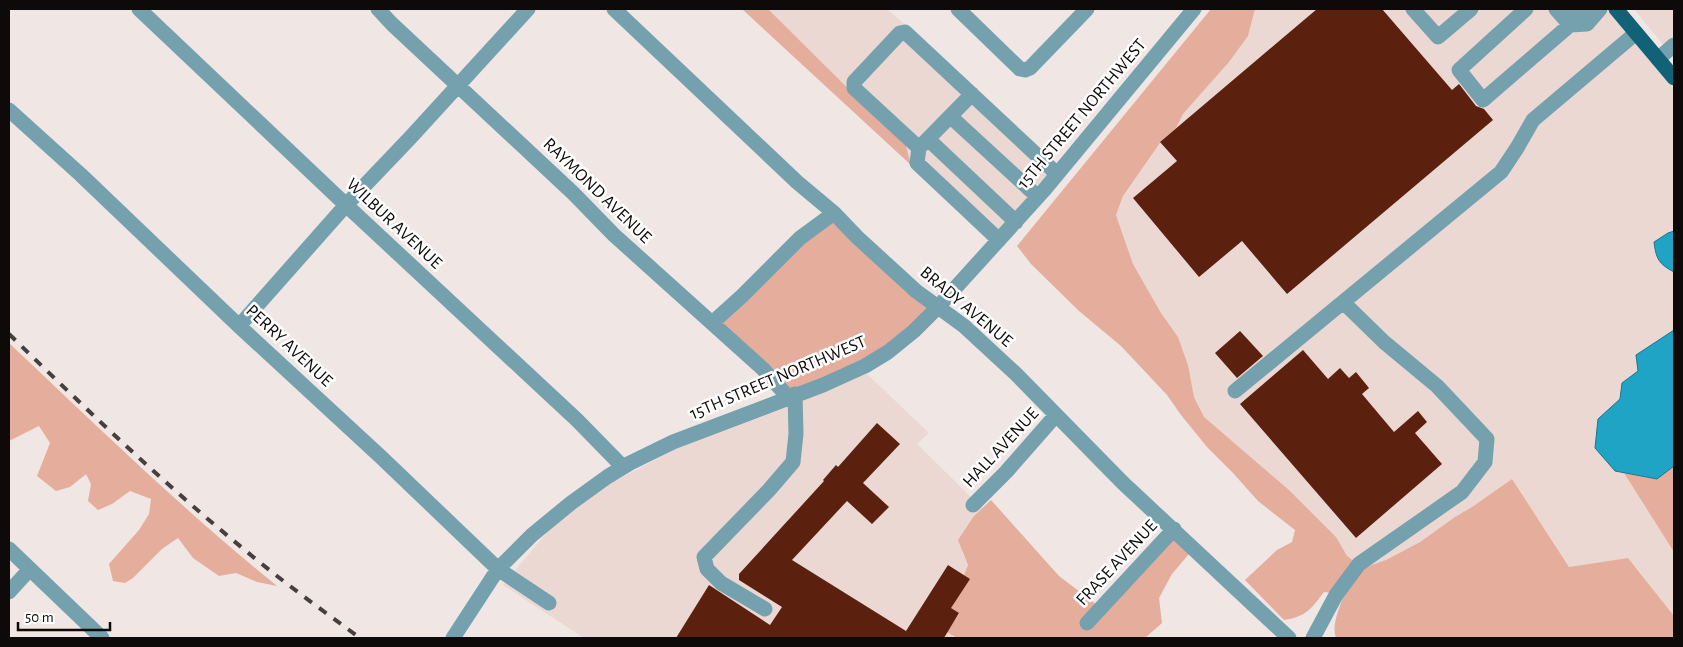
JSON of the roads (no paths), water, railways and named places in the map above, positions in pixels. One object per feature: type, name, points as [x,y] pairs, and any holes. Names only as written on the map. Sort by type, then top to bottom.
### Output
[{"type":"main road","points":[[1616,9],[1674,78]]},
{"type":"street","name":"WILBUR AVENUE","points":[[139,9],[583,426],[623,467]]},
{"type":"street","points":[[239,326],[346,205],[528,9]]},
{"type":"street","name":"BRADY AVENUE","points":[[614,9],[916,291],[964,326],[1016,374],[1123,483],[1289,638]]},
{"type":"street","points":[[958,9],[1020,69],[1025,70],[1030,68],[1087,9]]},
{"type":"street","name":"15TH STREET NORTHWEST","points":[[452,638],[498,569],[532,535],[571,502],[623,467],[673,442],[865,366],[914,330],[938,308],[1038,197],[1194,9]]},
{"type":"street","points":[[1413,9],[1438,37],[1471,9]]},
{"type":"street","points":[[1526,9],[1459,70],[1483,100],[1570,25],[1587,24],[1599,10]]},
{"type":"street","points":[[1556,9],[1570,25]]},
{"type":"street","points":[[1573,9],[1583,15],[1599,10]]},
{"type":"street","name":"RAYMOND AVENUE","points":[[379,10],[573,193],[614,235],[792,396]]},
{"type":"street","points":[[1016,222],[854,88],[854,82],[900,33],[905,32],[1057,174]]},
{"type":"street","points":[[1235,392],[1501,172],[1533,120],[1636,34]]},
{"type":"street","points":[[1658,59],[1674,45]]},
{"type":"street","points":[[972,94],[924,144],[917,163],[999,240]]},
{"type":"street","name":"PERRY AVENUE","points":[[9,110],[82,175],[239,326],[382,458],[498,569],[549,603]]},
{"type":"street","points":[[951,117],[1038,197]]},
{"type":"street","points":[[712,324],[800,238],[834,213]]},
{"type":"street","points":[[1313,638],[1336,595],[1359,564],[1462,492],[1485,462],[1487,439],[1437,386],[1384,342],[1343,302]]},
{"type":"street","points":[[764,609],[721,583],[707,569],[704,557],[769,490],[792,462],[796,434],[792,396]]},
{"type":"street","name":"HALL AVENUE","points":[[973,505],[1006,472],[1056,416]]},
{"type":"street","name":"FRASE AVENUE","points":[[1087,623],[1174,529]]},
{"type":"street","points":[[9,549],[102,638]]},
{"type":"street","points":[[9,592],[30,569]]},
{"type":"water","points":[[1674,231],[1674,272],[1659,260],[1654,242]]},
{"type":"water","points":[[1674,330],[1674,466],[1657,479],[1615,471],[1595,448],[1598,419],[1620,399],[1622,383],[1638,371],[1636,355]]},
{"type":"railway","points":[[9,334],[96,418],[215,525],[274,574],[360,638]]}]
